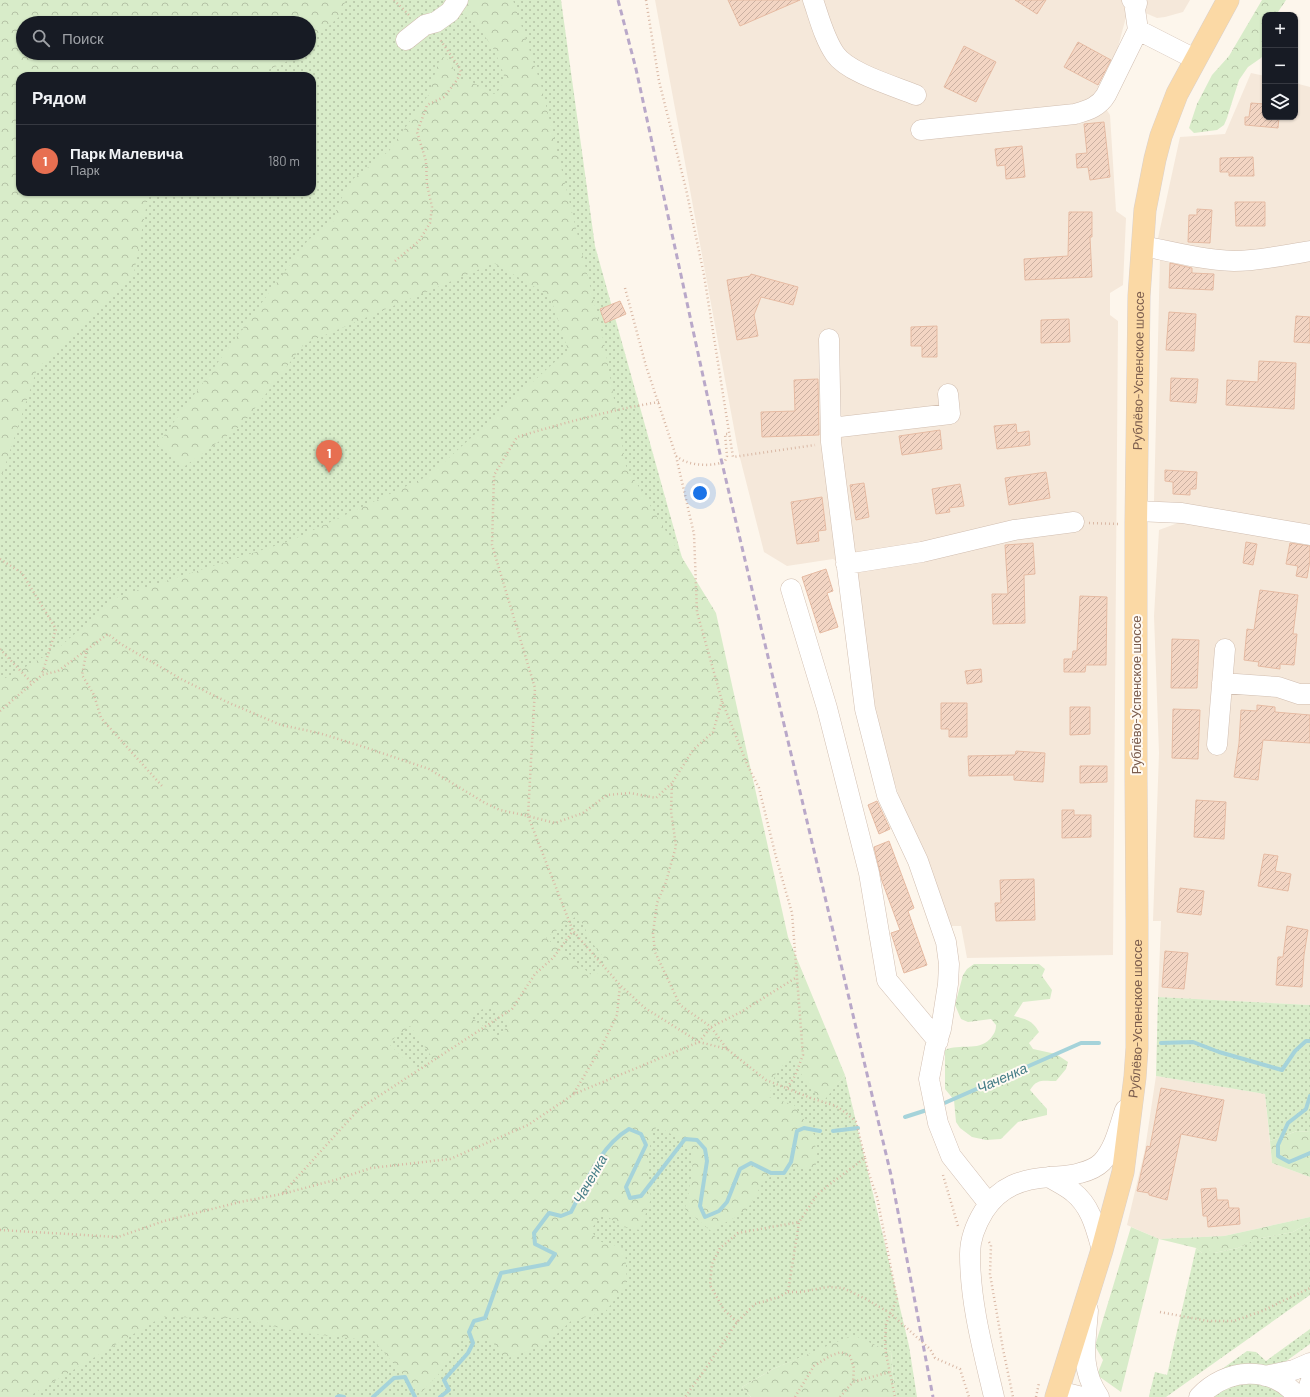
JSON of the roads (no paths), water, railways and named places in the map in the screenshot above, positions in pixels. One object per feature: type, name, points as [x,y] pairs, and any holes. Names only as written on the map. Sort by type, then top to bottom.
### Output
[{"type":"main road","name":"Рублёво-Успенское шоссе","points":[[1051,1390],[1089,1291],[1102,1250],[1123,1172],[1135,1077],[1137,1048],[1136,518],[1139,296],[1145,210],[1159,144],[1177,94],[1228,0]]},
{"type":"street","points":[[406,40],[425,25],[436,22],[450,12],[458,0]]},
{"type":"street","points":[[813,0],[829,45],[835,55],[848,67],[916,95]]},
{"type":"street","points":[[922,130],[1075,114],[1092,109],[1102,102],[1138,30],[1135,9],[1136,1]]},
{"type":"street","points":[[1138,30],[1195,59]]},
{"type":"street","points":[[1143,246],[1196,257],[1234,261],[1274,257],[1310,251]]},
{"type":"street","points":[[829,339],[831,435],[865,709],[887,795],[918,861],[946,942],[950,964],[941,1029],[929,1079],[938,1123],[951,1156],[989,1204]]},
{"type":"street","points":[[831,435],[950,414],[948,394]]},
{"type":"street","points":[[1136,518],[1182,513],[1310,535]]},
{"type":"street","points":[[846,564],[922,552],[1014,530],[1074,522]]},
{"type":"street","points":[[791,589],[827,708],[870,872],[887,980],[938,1041]]},
{"type":"street","points":[[1217,745],[1225,649]]},
{"type":"street","points":[[1222,683],[1278,687],[1299,694],[1310,694]]},
{"type":"street","points":[[994,1397],[974,1307],[970,1253],[976,1225],[989,1204],[1000,1191],[1030,1179],[1070,1176],[1092,1169],[1101,1163],[1109,1152],[1116,1138],[1135,1077]]},
{"type":"street","points":[[1049,1177],[1074,1192],[1083,1203],[1092,1218],[1102,1250]]},
{"type":"street","points":[[1089,1291],[1084,1357],[1087,1376],[1092,1388],[1099,1397]]},
{"type":"street","points":[[1265,1376],[1294,1370],[1310,1363]]},
{"type":"street","points":[[1200,1394],[1216,1382],[1234,1375],[1253,1374],[1277,1380],[1288,1387],[1298,1397]]},
{"type":"street","points":[[1306,1397],[1310,1383]]},
{"type":"street","points":[[1051,1390],[1082,1397]]},
{"type":"waterway","name":"Чаченка","points":[[1161,1043],[1193,1042],[1219,1052],[1282,1070],[1295,1051],[1306,1041],[1310,1041]]},
{"type":"waterway","name":"Чаченка","points":[[940,1105],[1081,1043],[1099,1043]]},
{"type":"waterway","name":"Чаченка","points":[[1310,1096],[1306,1109],[1288,1123],[1278,1145],[1278,1156],[1289,1162],[1310,1153]]},
{"type":"waterway","name":"Чаченка","points":[[905,1117],[930,1109]]},
{"type":"waterway","name":"Чаченка","points":[[440,1397],[449,1390],[444,1380],[468,1353],[473,1343],[469,1332],[474,1321],[485,1318],[501,1273],[548,1264],[555,1254],[535,1244],[534,1233],[549,1213],[561,1216],[571,1212],[588,1177],[602,1155],[619,1136],[629,1129],[641,1134],[646,1145],[626,1187],[630,1198],[641,1196],[685,1139],[697,1140],[705,1149],[707,1161],[700,1206],[705,1217],[719,1211],[727,1202],[740,1169],[751,1163],[771,1173],[784,1173],[791,1162],[797,1131],[804,1128],[820,1131]]},
{"type":"waterway","name":"Чаченка","points":[[833,1131],[858,1128]]},
{"type":"waterway","name":"Чаченка","points":[[373,1397],[394,1378],[405,1377],[415,1397]]},
{"type":"waterway","name":"Чаченка","points":[[337,1397],[344,1397]]},
{"type":"railway","points":[[618,0],[636,69],[722,463],[891,1175],[933,1397]]},
{"type":"place","name":"Парк Малевича","points":[[329,473]]}]
